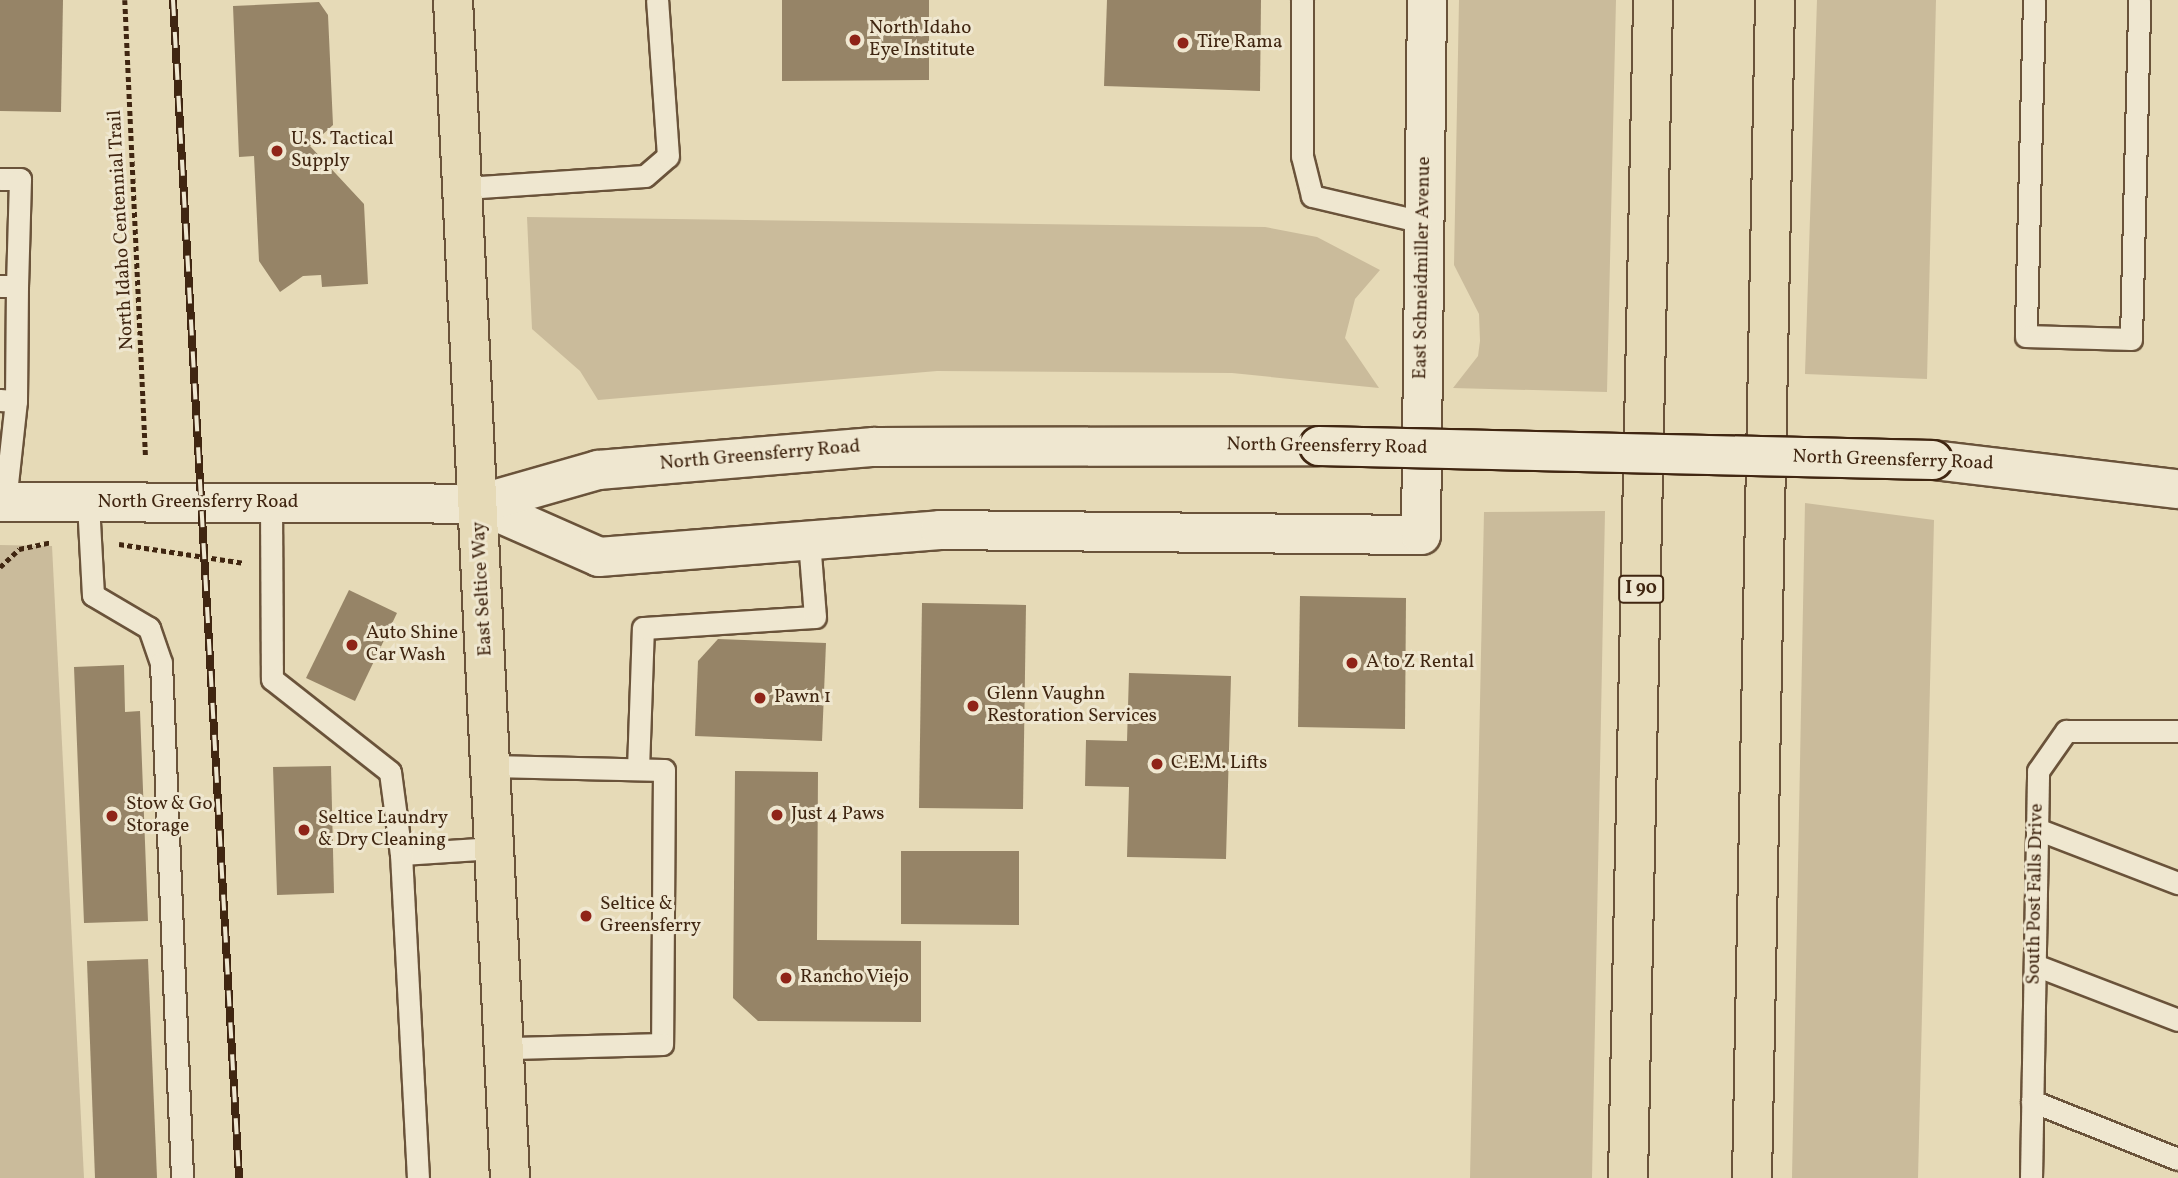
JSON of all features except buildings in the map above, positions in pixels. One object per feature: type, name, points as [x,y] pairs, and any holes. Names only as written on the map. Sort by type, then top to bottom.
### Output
[{"type":"main road","name":"East Seltice Way","points":[[453,0],[465,188],[510,1178]]},
{"type":"main road","name":"I 90","points":[[1629,1178],[1653,0]]},
{"type":"main road","points":[[1752,1178],[1775,0]]},
{"type":"street","name":"East Schneidmiller Avenue","points":[[1421,535],[1427,0]]},
{"type":"street","name":"North Greensferry Road","points":[[3,502],[88,521],[271,503],[479,504],[598,470],[874,447],[1320,446],[1933,460],[2178,489]]},
{"type":"street","name":"North Greensferry Road","points":[[479,504],[599,557],[940,530],[1421,535]]},
{"type":"lane","points":[[465,188],[645,176],[668,156],[657,0]]},
{"type":"lane","points":[[1302,0],[1302,156],[1312,196],[1423,222]]},
{"type":"lane","points":[[2034,0],[2025,336],[2131,339],[2139,0]]},
{"type":"lane","points":[[0,179],[20,179],[9,286],[8,400],[3,502]]},
{"type":"lane","points":[[271,503],[272,679],[390,772],[401,854],[418,1178]]},
{"type":"lane","points":[[88,521],[93,595],[149,628],[161,663],[182,1178]]},
{"type":"lane","points":[[638,769],[643,628],[815,617],[808,541]]},
{"type":"lane","name":"South Post Falls Drive","points":[[2032,1178],[2038,771],[2066,731],[2178,731]]},
{"type":"lane","points":[[491,766],[664,770],[662,1044],[504,1048]]},
{"type":"lane","points":[[2037,829],[2178,883]]},
{"type":"lane","points":[[401,854],[495,848]]},
{"type":"lane","points":[[2035,965],[2178,1020]]},
{"type":"lane","points":[[2032,1101],[2178,1159]]},
{"type":"path","name":"North Idaho Centennial Trail","points":[[125,0],[146,459]]},
{"type":"path","points":[[0,566],[19,549],[88,521],[260,565]]},
{"type":"shaded area","points":[[1459,0],[1616,0],[1607,392],[1453,388],[1478,356],[1480,341],[1479,314],[1454,265]]},
{"type":"shaded area","points":[[1817,0],[1936,0],[1927,379],[1805,374]]},
{"type":"shaded area","points":[[527,217],[1265,227],[1317,237],[1380,270],[1355,299],[1345,338],[1379,388],[1232,373],[937,371],[598,400],[580,371],[532,329]]},
{"type":"shaded area","points":[[1805,503],[1934,520],[1918,1178],[1792,1178]]},
{"type":"shaded area","points":[[1605,511],[1592,1178],[1470,1178],[1484,512]]},
{"type":"shaded area","points":[[0,545],[52,546],[84,1178],[0,1178]]},
{"type":"railway","points":[[173,0],[239,1178]]},
{"type":"place","name":"North Idaho Eye Institute","points":[[855,40]]},
{"type":"place","name":"Tire Rama","points":[[1183,43]]},
{"type":"place","name":"U. S. Tactical Supply","points":[[277,151]]},
{"type":"place","name":"Auto Shine Car Wash","points":[[352,645]]},
{"type":"place","name":"A to Z Rental","points":[[1352,663]]},
{"type":"place","name":"Pawn 1","points":[[760,698]]},
{"type":"place","name":"Glenn Vaughn Restoration Services","points":[[973,706]]},
{"type":"place","name":"C.E.M. Lifts","points":[[1157,764]]},
{"type":"place","name":"Just 4 Paws","points":[[777,815]]},
{"type":"place","name":"Stow & Go Storage","points":[[112,816]]},
{"type":"place","name":"Seltice Laundry & Dry Cleaning","points":[[304,830]]},
{"type":"place","name":"Seltice & Greensferry","points":[[586,916]]},
{"type":"place","name":"Rancho Viejo","points":[[786,978]]}]
